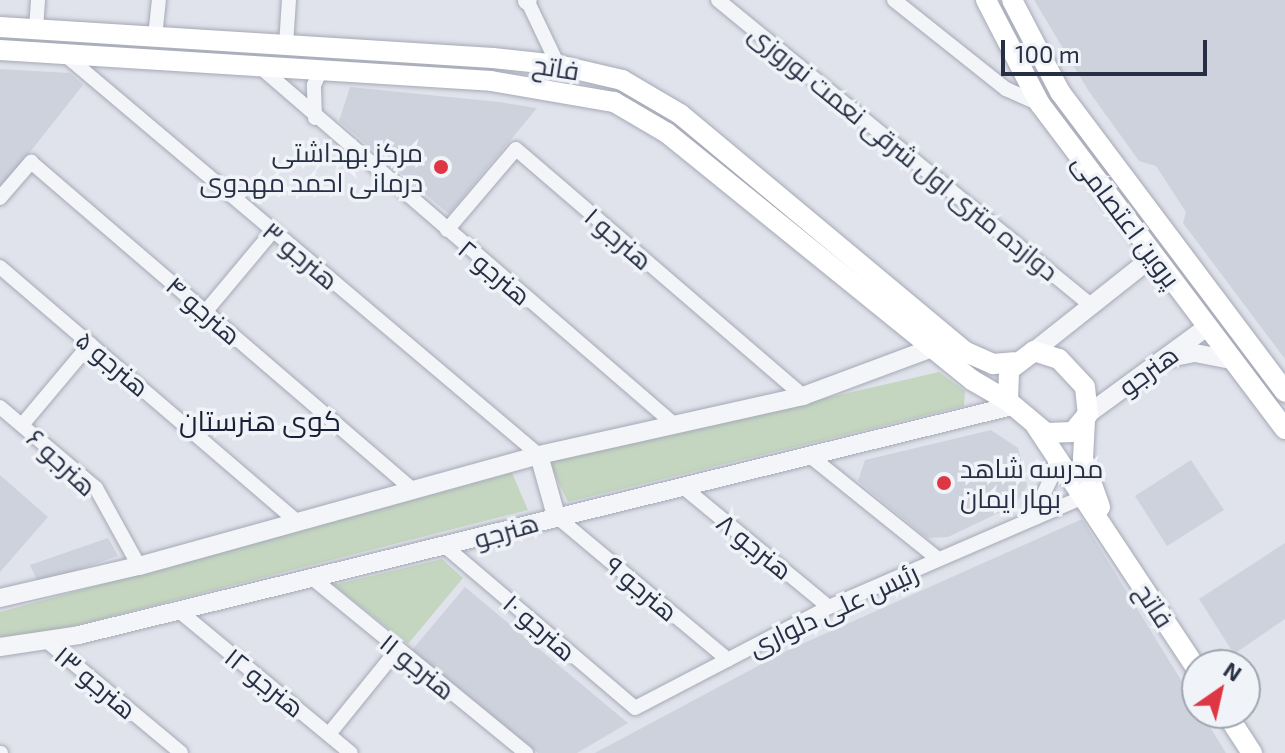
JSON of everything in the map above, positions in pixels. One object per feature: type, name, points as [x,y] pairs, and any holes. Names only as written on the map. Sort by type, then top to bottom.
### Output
[{"type":"main road","name":"پروین اعتصامی","points":[[986,0],[1040,104],[1285,429]]},
{"type":"main road","name":"پروین اعتصامی","points":[[1012,0],[1060,92],[1285,392]]},
{"type":"main road","name":"فاتح","points":[[0,27],[558,65],[622,80],[680,114],[1010,403]]},
{"type":"main road","name":"فاتح","points":[[0,50],[539,86],[614,102],[667,133],[938,341],[981,360],[1014,362]]},
{"type":"main road","points":[[614,102],[622,80]]},
{"type":"main road","points":[[1154,256],[1172,242]]},
{"type":"main road","points":[[1207,327],[1225,313]]},
{"type":"main road","points":[[1034,351],[1047,352],[1072,369],[1085,387],[1083,459],[1113,541],[1036,426],[1010,403],[1005,379],[1014,362],[1034,351]]},
{"type":"main road","points":[[1036,426],[1063,435],[1086,417]]},
{"type":"main road","name":"فاتح","points":[[1113,541],[1184,649]]},
{"type":"main road","points":[[1236,729],[1252,753]]},
{"type":"street","points":[[36,29],[38,0]]},
{"type":"street","points":[[155,37],[159,0]]},
{"type":"street","points":[[286,45],[289,0]]},
{"type":"street","points":[[527,0],[558,65]]},
{"type":"street","name":"دوازده متری اول شرقی نعمت نوروزی","points":[[718,0],[1090,304]]},
{"type":"street","points":[[894,0],[1006,89],[1040,104]]},
{"type":"street","name":"هنرجو ۳","points":[[64,54],[539,455]]},
{"type":"street","name":"هنرجو ۲","points":[[258,66],[676,426]]},
{"type":"street","points":[[315,118],[314,85],[321,70]]},
{"type":"street","name":"هنرجو ۱","points":[[447,230],[516,149],[803,396]]},
{"type":"street","name":"هنرجو ۴","points":[[0,198],[31,162],[413,490]]},
{"type":"street","points":[[206,311],[273,231]]},
{"type":"street","points":[[1034,351],[1154,256]]},
{"type":"street","name":"هنرجو ۵","points":[[0,267],[298,522]]},
{"type":"street","name":"هنرجو","points":[[1086,417],[1207,327]]},
{"type":"street","points":[[0,598],[139,566],[539,455],[803,396],[938,341]]},
{"type":"street","points":[[22,425],[90,344]]},
{"type":"street","points":[[1163,359],[1195,353],[1232,360]]},
{"type":"street","name":"هنرجو","points":[[0,647],[48,642],[446,547],[556,516],[810,456],[1010,403]]},
{"type":"street","name":"هنرجو ۶","points":[[0,407],[96,488],[139,566]]},
{"type":"street","points":[[539,455],[556,516]]},
{"type":"street","points":[[1034,514],[1055,470],[1055,455]]},
{"type":"street","points":[[810,456],[938,559]]},
{"type":"street","name":"هنرجو ۸","points":[[682,486],[829,607]]},
{"type":"street","name":"رئیس علی دلواری","points":[[635,708],[829,607],[1034,514],[1083,497]]},
{"type":"street","name":"هنرجو ۹","points":[[556,516],[728,660]]},
{"type":"street","name":"هنرجو ۱۰","points":[[446,547],[635,708]]},
{"type":"street","name":"هنرجو ۱۱","points":[[311,577],[526,753]]},
{"type":"street","name":"هنرجو ۱۲","points":[[178,610],[351,753]]},
{"type":"street","name":"هنرجو ۱۳","points":[[48,642],[181,753]]},
{"type":"street","points":[[329,734],[397,650]]},
{"type":"shaded area","points":[[1034,0],[1285,0],[1285,359],[1183,223],[1186,212],[1156,166],[1139,161],[1088,90]]},
{"type":"shaded area","points":[[0,69],[70,73],[83,85],[0,190]]},
{"type":"shaded area","name":"مرکز بهداشتی درمانی احمد مهدوی","points":[[350,87],[537,108],[449,214],[339,121]]},
{"type":"shaded area","name":"مدرسه شاهد بهار ایمان","points":[[991,430],[1018,448],[1027,486],[1015,505],[948,537],[927,538],[858,481],[865,460]]},
{"type":"shaded area","points":[[1191,460],[1224,510],[1167,546],[1135,496]]},
{"type":"shaded area","points":[[0,475],[48,517],[0,572]]},
{"type":"shaded area","points":[[1082,519],[1181,680],[1181,729],[1211,729],[1226,753],[595,753],[784,652]]},
{"type":"shaded area","points":[[108,538],[118,556],[38,583],[30,565]]},
{"type":"shaded area","points":[[1285,543],[1285,619],[1241,649],[1231,649],[1199,599]]},
{"type":"shaded area","points":[[465,587],[628,723],[577,753],[538,753],[412,650]]},
{"type":"green space","points":[[939,372],[965,391],[964,406],[568,502],[549,462]]},
{"type":"green space","points":[[512,473],[528,510],[57,630],[0,637],[0,612]]},
{"type":"green space","points":[[442,559],[463,578],[408,644],[334,585]]},
{"type":"place","name":"مرکز بهداشتی درمانی احمد مهدوی","points":[[441,167]]},
{"type":"place","name":"مدرسه شاهد بهار ایمان","points":[[944,483]]},
{"type":"district","name":"کوی هنرستان","points":[[260,420]]}]
